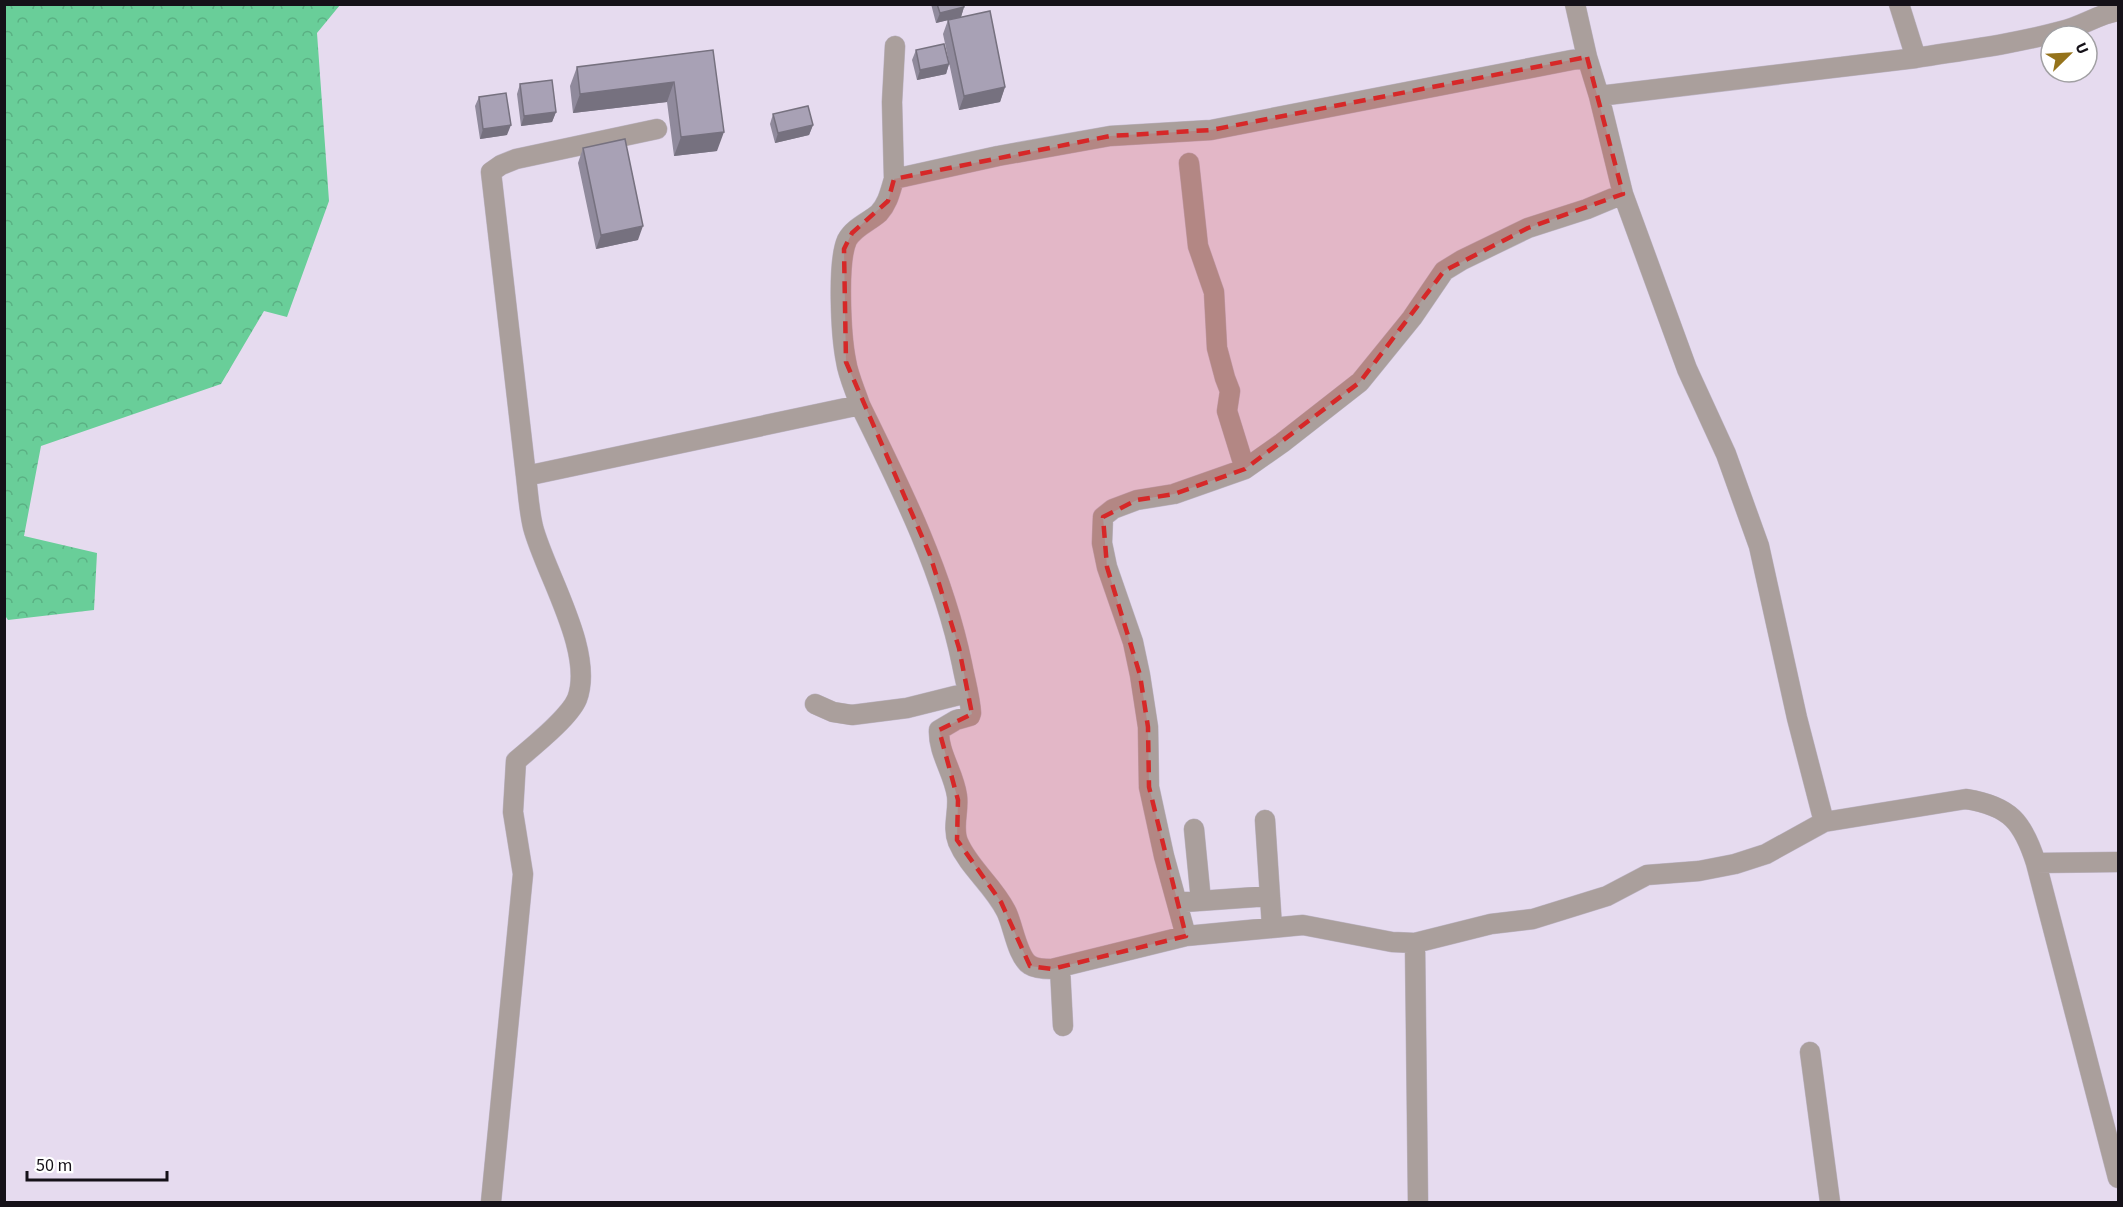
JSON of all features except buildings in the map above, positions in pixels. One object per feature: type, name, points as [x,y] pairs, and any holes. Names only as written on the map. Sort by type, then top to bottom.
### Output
[{"type":"street","points":[[1575,4],[1623,194],[1687,369],[1726,453],[1759,546],[1797,718],[1824,822]]},
{"type":"street","points":[[1899,4],[1916,58]]},
{"type":"street","points":[[1599,96],[1916,58],[2018,42],[2068,30],[2118,11]]},
{"type":"street","points":[[896,46],[892,102],[894,179],[888,201],[878,214],[852,233],[844,249],[843,336],[846,363],[860,405],[900,486],[930,555],[959,648],[971,710],[970,716],[956,720],[939,730],[940,746],[954,778],[958,800],[955,820],[957,840],[967,859],[1005,908],[1023,958],[1030,966],[1042,969],[1060,968],[1186,936],[1303,925],[1392,942],[1415,943],[1491,924],[1533,919],[1607,896],[1647,875],[1699,871],[1735,864],[1766,854],[1824,822],[1966,799],[1980,801],[2011,816],[2023,828],[2036,863],[2118,1178]]},
{"type":"street","points":[[894,179],[998,156],[1110,136],[1211,129],[1587,57]]},
{"type":"street","points":[[491,1203],[523,874],[513,812],[516,762],[560,722],[577,699],[580,674],[573,630],[533,527],[491,172],[516,159],[657,129]]},
{"type":"street","points":[[1189,163],[1198,246],[1214,292],[1217,348],[1230,391],[1227,411],[1245,469]]},
{"type":"street","points":[[1186,936],[1164,855],[1149,787],[1148,727],[1140,675],[1133,642],[1107,567],[1102,543],[1103,517],[1113,509],[1137,500],[1174,494],[1245,469],[1360,382],[1412,318],[1444,271],[1528,228],[1587,209],[1623,194]]},
{"type":"street","points":[[526,476],[860,405]]},
{"type":"street","points":[[815,704],[834,712],[852,715],[907,708],[967,693]]},
{"type":"street","points":[[1265,820],[1272,927]]},
{"type":"street","points":[[1194,829],[1193,901],[1270,896]]},
{"type":"street","points":[[2036,863],[2118,862]]},
{"type":"street","points":[[1415,943],[1418,1203]]},
{"type":"street","points":[[1060,968],[1063,1026]]},
{"type":"street","points":[[1810,1052],[1830,1203]]},
{"type":"highlighted area","points":[[1587,57],[1623,194],[1528,228],[1444,271],[1360,382],[1245,469],[1174,494],[1137,500],[1103,517],[1107,567],[1140,675],[1148,727],[1149,787],[1186,936],[1052,969],[1030,966],[1001,902],[957,840],[958,800],[939,730],[972,714],[959,648],[930,555],[846,362],[844,249],[852,233],[888,201],[894,179],[1110,136],[1211,130]]},
{"type":"green space","points":[[4,5],[340,5],[317,33],[329,201],[287,317],[264,311],[221,384],[41,446],[24,536],[97,553],[94,610],[8,620],[4,614]]}]
